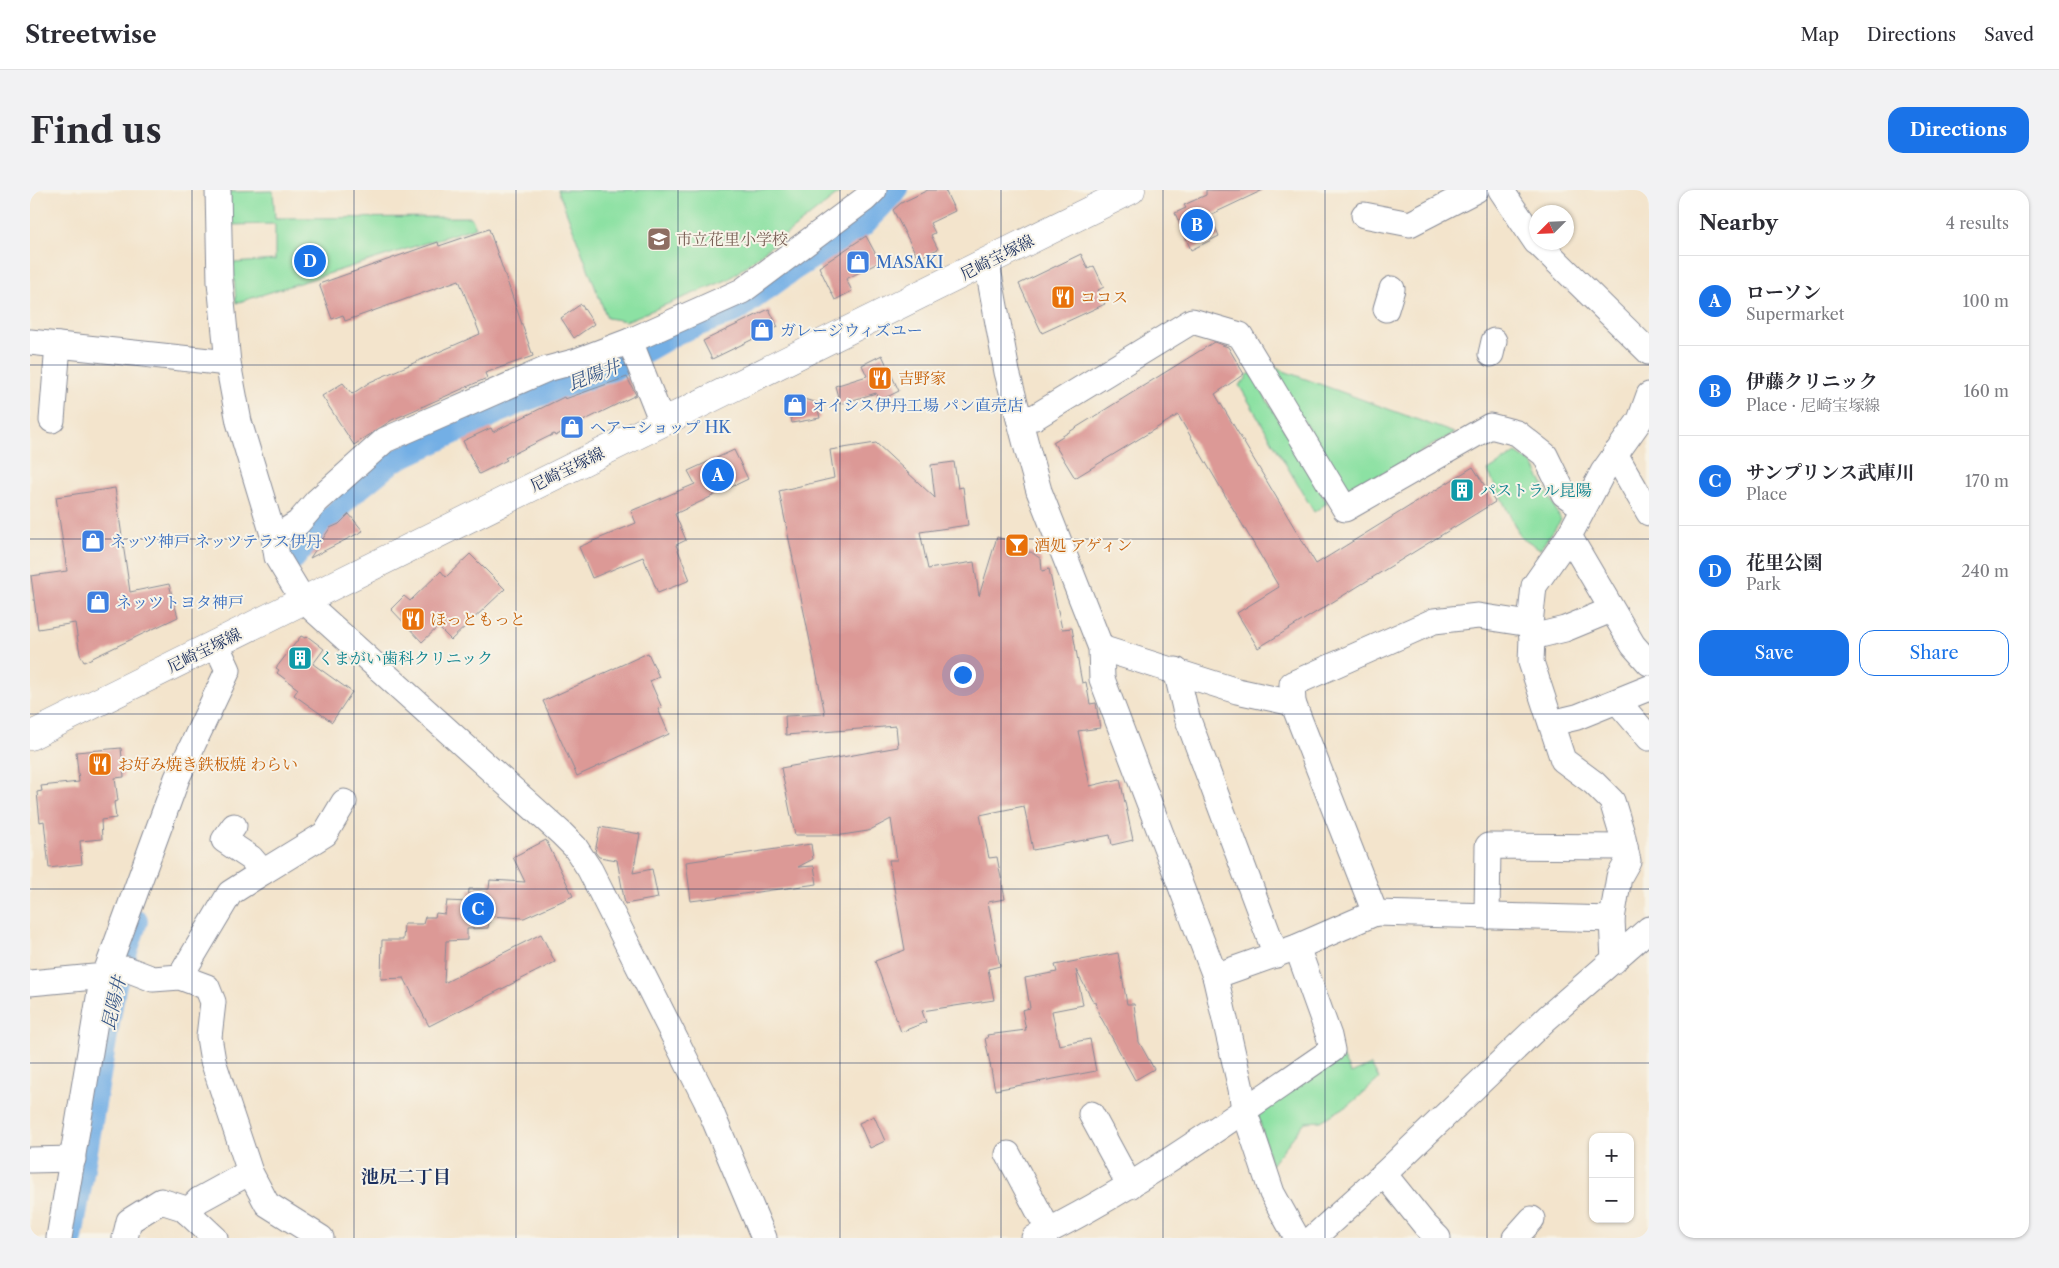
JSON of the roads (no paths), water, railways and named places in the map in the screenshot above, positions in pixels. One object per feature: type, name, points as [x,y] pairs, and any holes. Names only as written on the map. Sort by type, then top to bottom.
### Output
[{"type":"main road","name":"尼崎宝塚線","points":[[30,736],[1131,190]]},
{"type":"street","points":[[218,190],[220,282],[228,363],[239,422],[274,538],[277,557],[303,600],[575,847],[590,870],[706,1100],[764,1238]]},
{"type":"street","points":[[274,538],[298,523],[317,501],[385,440],[547,369],[577,361],[631,342],[742,290],[865,199],[874,190]]},
{"type":"street","points":[[1364,215],[1410,224],[1476,190]]},
{"type":"street","points":[[1501,190],[1529,230]]},
{"type":"street","points":[[1545,250],[1649,352]]},
{"type":"street","points":[[987,263],[1007,372],[1039,491],[1101,648],[1102,678],[1215,976],[1241,1089],[1244,1110],[1272,1193],[1297,1238]]},
{"type":"street","points":[[1019,419],[1034,417],[1192,321],[1240,335],[1345,510],[1490,426],[1517,433],[1545,455],[1564,494],[1583,507]]},
{"type":"street","points":[[30,342],[228,363]]},
{"type":"street","points":[[631,342],[662,422]]},
{"type":"street","points":[[52,420],[58,345]]},
{"type":"street","points":[[1614,961],[1612,919],[1619,877],[1628,861],[1625,847],[1612,801],[1594,783],[1563,760],[1531,662],[1531,631],[1534,586],[1569,536],[1602,472],[1640,420],[1649,395]]},
{"type":"street","points":[[1615,454],[1649,513]]},
{"type":"street","points":[[1569,536],[1633,645],[1649,663]]},
{"type":"street","points":[[1375,913],[1293,703],[1292,684],[1434,621],[1478,616],[1531,631],[1566,629],[1611,610]]},
{"type":"street","points":[[59,1238],[101,986],[177,778],[228,670],[216,644]]},
{"type":"street","points":[[1101,648],[1176,670],[1237,691],[1293,703]]},
{"type":"street","points":[[1008,1154],[1041,1234],[1130,1186],[1332,1050],[1330,1036],[1287,951],[1187,717],[1176,670]]},
{"type":"street","points":[[1552,723],[1577,717],[1649,688]]},
{"type":"street","points":[[1618,702],[1649,738]]},
{"type":"street","points":[[180,978],[230,893],[326,834],[334,832],[344,802]]},
{"type":"street","points":[[234,826],[224,840],[251,858],[263,872]]},
{"type":"street","points":[[1487,916],[1488,846],[1625,847]]},
{"type":"street","points":[[1215,976],[1287,951],[1375,913],[1612,919]]},
{"type":"street","points":[[1313,1238],[1384,1174],[1546,1018],[1649,930]]},
{"type":"street","points":[[30,984],[105,976],[127,969],[152,979],[180,978],[207,987],[213,1002],[209,1037],[213,1061],[250,1172],[267,1204],[321,1238]]},
{"type":"street","points":[[1091,1114],[1130,1186]]},
{"type":"street","points":[[30,1160],[73,1159]]},
{"type":"street","points":[[187,1212],[199,1200],[250,1172]]},
{"type":"street","points":[[1384,1174],[1424,1225],[1438,1238]]},
{"type":"street","points":[[125,1238],[128,1221],[161,1201],[183,1208],[215,1238]]},
{"type":"street","points":[[1515,1238],[1532,1219]]},
{"type":"waterway","name":"昆陽井","points":[[294,559],[318,530],[352,495],[394,461],[524,401],[615,369],[678,333],[737,311],[792,271],[863,226],[897,190]]},
{"type":"waterway","name":"昆陽井","points":[[72,1238],[115,988],[137,921]]},
{"type":"place","name":"伊藤クリニック","points":[[1197,225]]},
{"type":"place","name":"市立花里小学校","points":[[659,239]]},
{"type":"place","name":"花里公園","points":[[310,261]]},
{"type":"place","name":"MASAKI","points":[[858,262]]},
{"type":"place","name":"ココス","points":[[1063,297]]},
{"type":"place","name":"ガレージウィズユー","points":[[762,330]]},
{"type":"place","name":"吉野家","points":[[880,378]]},
{"type":"place","name":"オイシス伊丹工場 パン直売店","points":[[795,405]]},
{"type":"place","name":"ヘアーショップ HK","points":[[572,427]]},
{"type":"place","name":"ローソン","points":[[718,475]]},
{"type":"place","name":"パストラル昆陽","points":[[1462,490]]},
{"type":"place","name":"ネッツ神戸 ネッツテラス伊丹","points":[[93,541]]},
{"type":"place","name":"酒処 アゲィン","points":[[1017,545]]},
{"type":"place","name":"ネッツトヨタ神戸","points":[[98,602]]},
{"type":"place","name":"ほっともっと","points":[[413,619]]},
{"type":"place","name":"くまがい歯科クリニック","points":[[300,658]]},
{"type":"place","name":"お好み焼き鉄板焼 わらい","points":[[100,764]]},
{"type":"place","name":"サンプリンス武庫川","points":[[478,909]]},
{"type":"district","name":"池尻二丁目","points":[[406,1177]]}]
